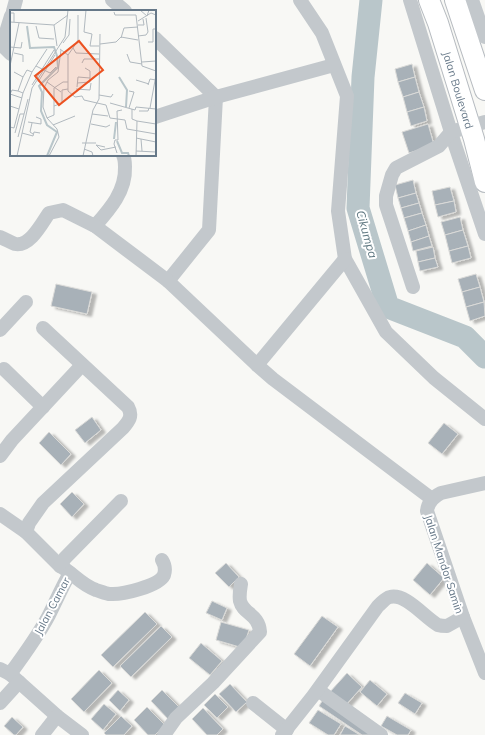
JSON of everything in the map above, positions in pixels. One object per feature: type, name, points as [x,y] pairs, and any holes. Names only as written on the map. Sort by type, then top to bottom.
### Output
[{"type":"main road","name":"Jalan Boulevard","points":[[429,0],[438,22],[485,182]]},
{"type":"main road","points":[[455,0],[485,90]]},
{"type":"street","points":[[12,10],[16,0]]},
{"type":"street","points":[[112,0],[124,10]]},
{"type":"street","points":[[300,0],[322,33],[347,96],[338,211],[345,259],[386,332],[434,378],[485,419]]},
{"type":"street","points":[[410,0],[470,133],[485,234]]},
{"type":"street","points":[[472,0],[485,37]]},
{"type":"street","points":[[10,19],[4,39],[4,47],[10,53]]},
{"type":"street","points":[[156,39],[216,97],[209,230],[168,281]]},
{"type":"street","points":[[156,116],[216,97],[334,65]]},
{"type":"street","points":[[413,287],[386,205],[386,196],[392,175],[396,168],[439,146],[470,133]]},
{"type":"street","points":[[95,226],[118,198],[125,178],[125,159],[124,156]]},
{"type":"street","points":[[0,237],[16,244],[25,243],[36,232],[49,213],[63,210],[95,226],[168,281],[257,365],[432,499]]},
{"type":"street","points":[[257,365],[345,259]]},
{"type":"street","points":[[0,330],[26,302]]},
{"type":"street","points":[[26,532],[29,523],[43,503],[123,428],[131,417],[131,411],[128,407],[43,328]]},
{"type":"street","points":[[0,456],[12,440],[82,365]]},
{"type":"street","points":[[4,369],[43,407]]},
{"type":"street","name":"Jalan Mandor Samin","points":[[284,732],[318,690],[378,606],[386,599],[391,596],[398,597],[415,606],[439,625],[447,626],[463,617],[427,511],[428,505],[432,499],[441,492],[485,483]]},
{"type":"street","points":[[120,501],[65,558],[65,569],[80,582],[93,589],[110,594],[125,593],[136,591],[158,581],[164,575],[166,568],[162,560]]},
{"type":"street","name":"Jalan Camar","points":[[0,514],[26,532],[65,569],[59,592],[49,614],[30,646],[10,675],[0,703]]},
{"type":"street","points":[[164,735],[176,718],[213,683],[260,632],[260,627],[256,620],[240,602],[241,584]]},
{"type":"street","points":[[463,617],[485,674]]},
{"type":"street","points":[[10,675],[57,716],[82,735]]},
{"type":"street","points":[[318,690],[381,735]]},
{"type":"street","points":[[253,703],[284,732]]},
{"type":"street","points":[[42,735],[57,716]]},
{"type":"building","points":[[412,64],[415,77],[398,82],[395,69]]},
{"type":"building","points":[[415,77],[419,92],[403,97],[398,82]]},
{"type":"building","points":[[419,92],[424,107],[407,112],[403,97]]},
{"type":"building","points":[[424,107],[427,121],[411,126],[407,112]]},
{"type":"building","points":[[428,124],[434,145],[409,153],[402,132]]},
{"type":"building","points":[[413,180],[416,193],[398,198],[395,185]]},
{"type":"building","points":[[450,187],[454,201],[435,205],[432,191]]},
{"type":"building","points":[[416,193],[419,203],[401,208],[398,198]]},
{"type":"building","points":[[454,201],[456,212],[438,217],[435,205]]},
{"type":"building","points":[[419,203],[422,213],[404,218],[401,208]]},
{"type":"building","points":[[422,213],[426,225],[408,231],[404,218]]},
{"type":"building","points":[[460,217],[463,230],[445,235],[441,222]]},
{"type":"building","points":[[426,225],[429,236],[411,242],[408,231]]},
{"type":"building","points":[[463,230],[468,246],[449,251],[445,235]]},
{"type":"building","points":[[429,236],[432,246],[413,251],[411,242]]},
{"type":"building","points":[[468,246],[471,258],[452,263],[449,251]]},
{"type":"building","points":[[433,247],[435,258],[418,262],[416,251]]},
{"type":"building","points":[[435,258],[438,267],[420,271],[418,262]]},
{"type":"building","points":[[476,274],[480,287],[462,292],[458,279]]},
{"type":"building","points":[[56,284],[92,292],[87,314],[51,306]]},
{"type":"building","points":[[480,287],[484,302],[466,307],[462,292]]},
{"type":"building","points":[[484,302],[485,316],[470,321],[466,307]]},
{"type":"building","points":[[92,417],[101,430],[85,443],[75,430]]},
{"type":"building","points":[[444,423],[458,434],[442,454],[428,443]]},
{"type":"building","points":[[49,432],[71,454],[61,465],[39,443]]},
{"type":"building","points":[[72,492],[84,504],[72,517],[60,504]]},
{"type":"building","points":[[226,563],[239,577],[229,587],[215,573]]},
{"type":"building","points":[[427,563],[444,578],[430,595],[413,580]]},
{"type":"building","points":[[212,601],[227,608],[222,620],[206,613]]},
{"type":"building","points":[[145,612],[157,624],[113,667],[101,655]]},
{"type":"building","points":[[322,616],[338,627],[310,666],[294,654]]},
{"type":"building","points":[[221,622],[249,630],[243,648],[216,640]]},
{"type":"building","points":[[161,626],[172,637],[131,677],[120,666]]},
{"type":"building","points":[[201,643],[222,661],[210,675],[189,658]]},
{"type":"building","points":[[99,670],[112,683],[84,712],[71,699]]},
{"type":"building","points":[[347,673],[362,687],[344,707],[329,693]]},
{"type":"building","points":[[370,680],[387,694],[377,706],[360,692]]},
{"type":"building","points":[[230,684],[247,702],[236,712],[219,694]]},
{"type":"building","points":[[118,690],[129,700],[120,711],[109,700]]},
{"type":"building","points":[[162,690],[179,707],[168,719],[151,701]]},
{"type":"building","points":[[405,693],[422,703],[415,714],[398,703]]},
{"type":"building","points":[[215,694],[228,707],[217,718],[204,705]]},
{"type":"building","points":[[324,698],[372,730],[369,735],[362,735],[319,706]]},
{"type":"building","points":[[104,704],[116,714],[103,730],[91,719]]},
{"type":"building","points":[[147,707],[165,725],[155,735],[148,735],[134,720]]},
{"type":"building","points":[[203,708],[223,729],[217,735],[207,735],[192,719]]},
{"type":"building","points":[[318,710],[341,724],[334,735],[328,735],[309,723]]},
{"type":"building","points":[[121,716],[132,726],[124,735],[106,735],[104,733]]},
{"type":"building","points":[[387,716],[411,730],[408,735],[397,735],[381,726]]},
{"type":"building","points":[[12,717],[23,727],[16,735],[4,726]]},
{"type":"building","points":[[345,726],[360,735],[340,735]]},
{"type":"waterway","name":"Cikumpa","points":[[371,0],[363,77],[358,208],[388,307],[465,337],[485,357]]}]
